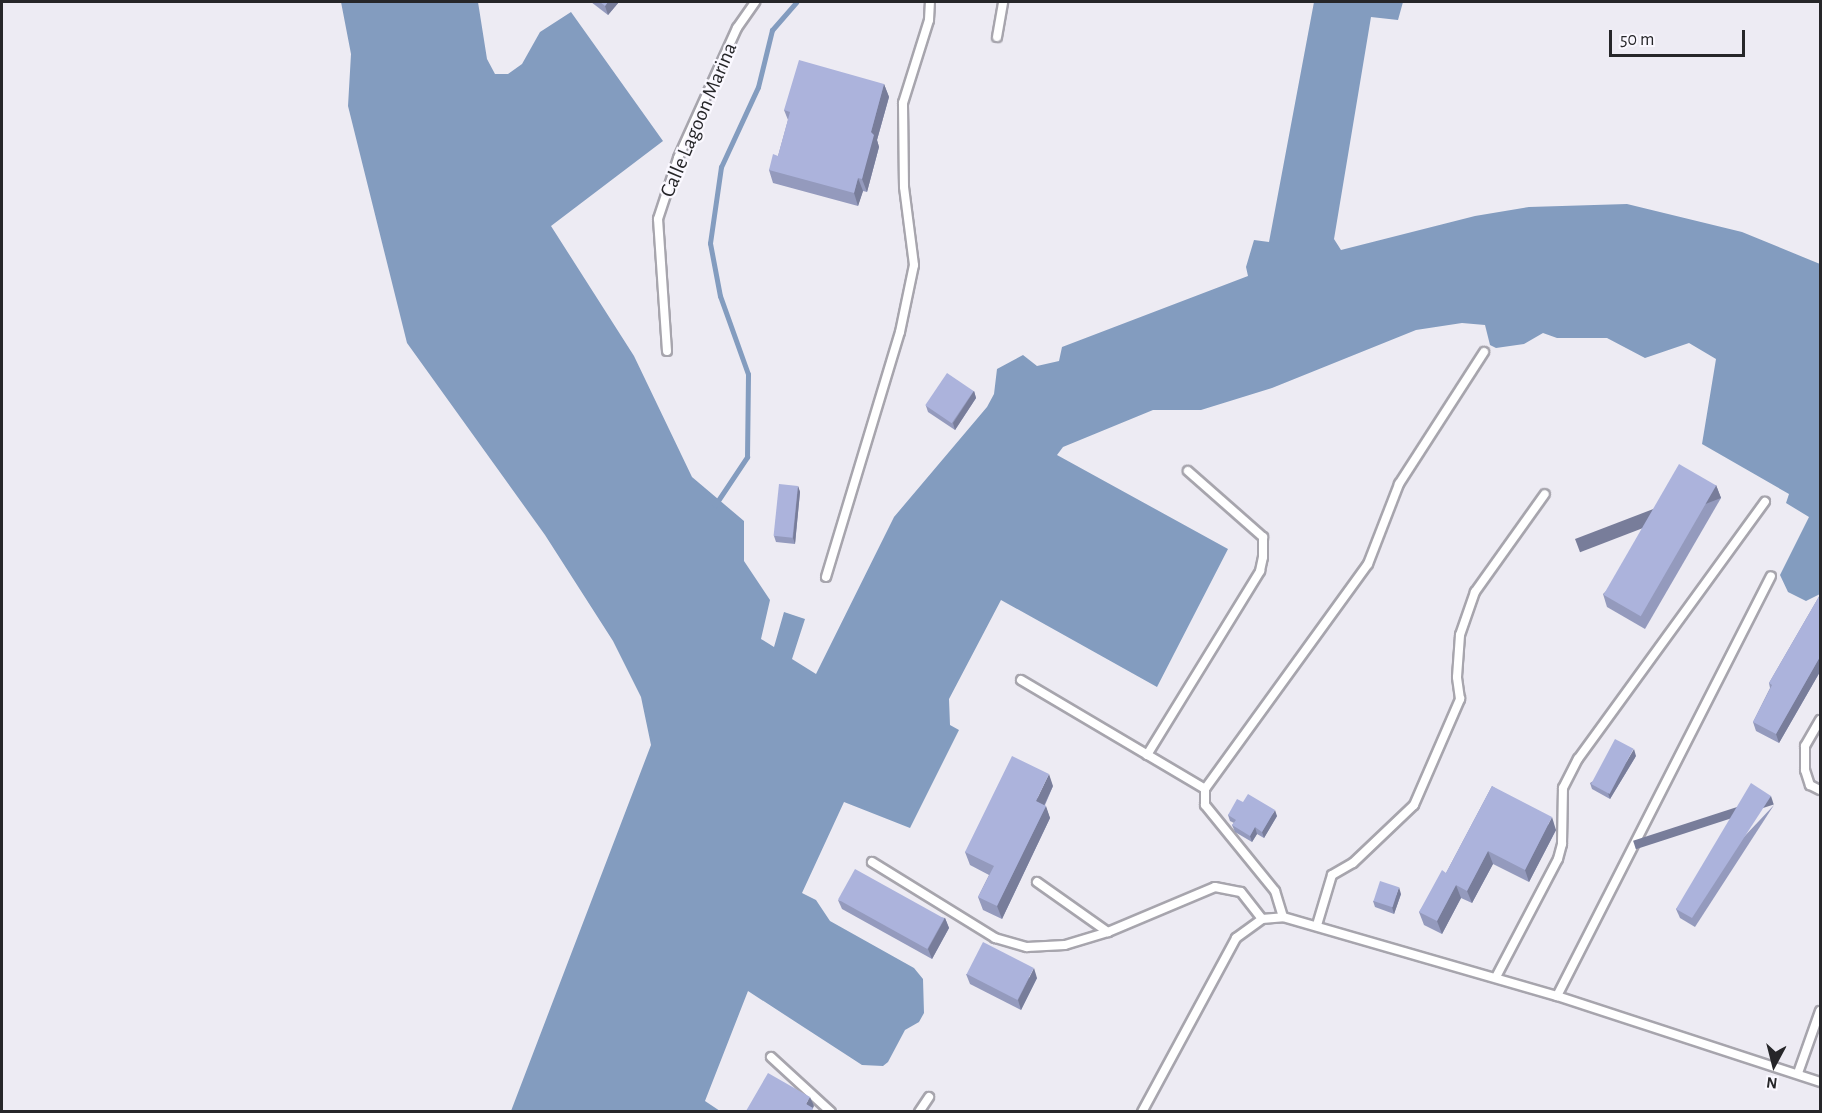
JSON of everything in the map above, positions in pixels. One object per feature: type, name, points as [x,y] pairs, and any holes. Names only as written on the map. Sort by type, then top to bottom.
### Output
[{"type":"lane","name":"Calle Lagoon Marina","points":[[667,351],[658,219],[678,158],[737,28],[755,2]]},
{"type":"lane","points":[[826,577],[900,332],[914,265],[904,187],[903,103],[930,20],[930,2]]},
{"type":"lane","points":[[997,37],[1003,2]]},
{"type":"lane","points":[[1283,917],[1275,891],[1205,805],[1204,789],[1368,564],[1399,484],[1484,352]]},
{"type":"lane","points":[[1147,755],[1260,571],[1263,557],[1263,537],[1188,471]]},
{"type":"lane","points":[[1317,925],[1332,875],[1353,863],[1414,806],[1460,699],[1457,677],[1460,635],[1475,592],[1545,494]]},
{"type":"lane","points":[[1496,977],[1558,859],[1562,844],[1563,788],[1578,759],[1765,502]]},
{"type":"lane","points":[[1557,996],[1771,576]]},
{"type":"lane","points":[[1021,680],[1204,789]]},
{"type":"lane","points":[[1821,720],[1805,746],[1805,770],[1810,785],[1821,790]]},
{"type":"lane","points":[[872,862],[995,938],[1027,947],[1065,945],[1108,933],[1215,887],[1241,892],[1262,919]]},
{"type":"lane","points":[[1037,882],[1108,933]]},
{"type":"lane","points":[[1142,1112],[1236,938],[1262,919],[1283,917],[1496,977],[1821,1082]]},
{"type":"lane","points":[[1798,1073],[1821,1011]]},
{"type":"lane","points":[[771,1057],[831,1112]]},
{"type":"lane","points":[[918,1112],[929,1097]]},
{"type":"water","points":[[341,2],[478,2],[487,59],[495,74],[508,74],[522,64],[540,32],[571,12],[663,141],[551,226],[634,356],[692,477],[744,521],[744,561],[770,600],[761,639],[774,647],[784,612],[805,619],[792,659],[816,674],[894,517],[987,407],[994,394],[997,369],[1023,355],[1037,366],[1059,361],[1062,347],[1248,276],[1246,267],[1254,240],[1269,242],[1314,2],[1403,2],[1398,20],[1371,17],[1334,239],[1341,250],[1475,216],[1529,207],[1627,204],[1742,232],[1820,264],[1820,594],[1806,601],[1788,592],[1780,575],[1809,517],[1786,503],[1789,494],[1702,444],[1716,359],[1689,343],[1645,358],[1607,338],[1557,338],[1543,333],[1524,344],[1496,348],[1490,345],[1485,325],[1462,323],[1416,330],[1272,388],[1201,410],[1153,410],[1063,447],[1057,455],[1228,549],[1157,687],[1001,600],[949,699],[950,725],[959,730],[910,828],[844,802],[802,893],[816,900],[830,921],[914,968],[923,979],[924,1013],[919,1022],[905,1030],[888,1062],[883,1066],[862,1065],[748,991],[705,1101],[720,1111],[511,1111],[651,745],[641,697],[613,641],[545,535],[407,343],[348,106],[351,54]]},
{"type":"building","points":[[799,60],[884,84],[871,132],[874,135],[862,179],[858,178],[854,193],[769,170],[773,154],[778,156],[790,112],[784,110]]},
{"type":"building","points":[[947,373],[974,391],[952,423],[925,405]]},
{"type":"building","points":[[1679,464],[1716,486],[1641,616],[1604,595]]},
{"type":"building","points":[[779,484],[798,486],[792,538],[774,536]]},
{"type":"building","points":[[1821,593],[1821,655],[1776,734],[1753,722],[1772,685],[1769,683]]},
{"type":"building","points":[[1615,739],[1634,749],[1610,794],[1591,784]]},
{"type":"building","points":[[1012,756],[1049,774],[1036,801],[1046,806],[997,906],[978,897],[994,866],[965,852]]},
{"type":"building","points":[[1751,783],[1771,796],[1692,918],[1676,909]]},
{"type":"building","points":[[1492,786],[1552,817],[1525,870],[1488,851],[1467,891],[1456,885],[1437,921],[1419,912],[1442,870],[1446,873]]},
{"type":"building","points":[[1248,794],[1275,810],[1262,832],[1255,827],[1250,836],[1232,825],[1236,820],[1228,815],[1237,799],[1243,802]]},
{"type":"building","points":[[855,869],[944,918],[927,949],[838,900]]},
{"type":"building","points":[[1380,881],[1399,887],[1393,907],[1374,901]]},
{"type":"building","points":[[983,942],[1034,968],[1017,1000],[967,974]]},
{"type":"building","points":[[768,1073],[810,1097],[806,1104],[813,1108],[811,1112],[746,1111]]},
{"type":"waterway","points":[[715,505],[747,457],[748,374],[720,296],[710,243],[721,167],[758,87],[772,30],[796,2]]}]
